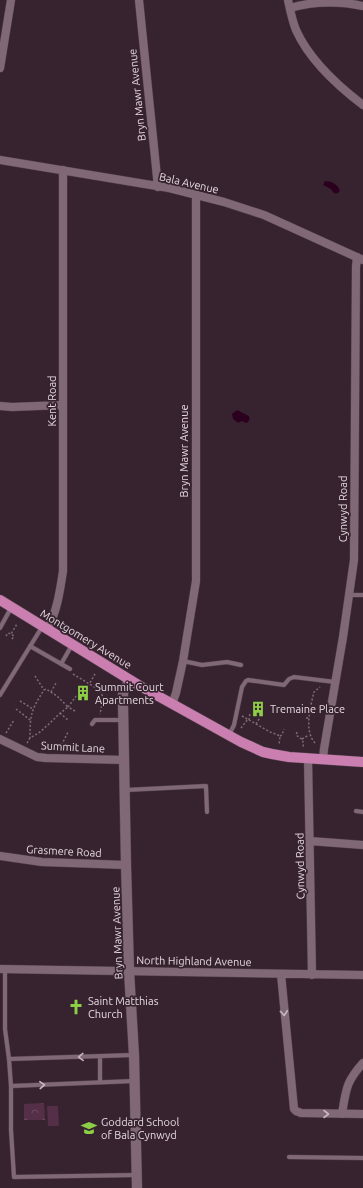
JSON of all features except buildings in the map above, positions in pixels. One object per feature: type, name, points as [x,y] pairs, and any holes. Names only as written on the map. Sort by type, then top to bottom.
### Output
[{"type":"main road","name":"Montgomery Avenue","points":[[0,600],[130,680],[229,736],[263,752],[308,758],[363,762]]},
{"type":"street","points":[[0,68],[11,0]]},
{"type":"street","name":"Bryn Mawr Avenue","points":[[139,0],[158,187]]},
{"type":"street","points":[[363,6],[353,2],[289,4],[296,29],[308,50],[337,84],[363,105]]},
{"type":"street","name":"Bala Avenue","points":[[0,160],[158,187],[224,202],[264,215],[360,259]]},
{"type":"street","name":"Kent Road","points":[[45,628],[53,619],[60,592],[63,571],[62,170]]},
{"type":"street","name":"Bryn Mawr Avenue","points":[[172,704],[183,661],[196,581],[196,195]]},
{"type":"street","name":"Cynwyd Road","points":[[323,759],[350,595],[354,560],[356,275],[360,259]]},
{"type":"street","points":[[0,406],[12,408],[63,405]]},
{"type":"street","name":"Bryn Mawr Avenue","points":[[130,680],[124,692],[124,720],[126,865],[134,1055],[137,1188]]},
{"type":"street","name":"Summit Lane","points":[[0,739],[37,757],[125,760]]},
{"type":"street","name":"Cynwyd Road","points":[[308,758],[312,975]]},
{"type":"street","points":[[310,841],[363,845]]},
{"type":"street","name":"Grasmere Road","points":[[0,856],[42,862],[126,865]]},
{"type":"street","name":"North Highland Avenue","points":[[3,969],[363,975]]},
{"type":"street","points":[[281,974],[294,1109],[300,1113],[363,1114]]},
{"type":"street","points":[[342,1114],[346,1088],[352,1075],[363,1063]]},
{"type":"lane","points":[[350,595],[363,596]]},
{"type":"lane","points":[[0,628],[12,608]]},
{"type":"lane","points":[[0,695],[30,646],[45,628]]},
{"type":"lane","points":[[61,664],[72,645]]},
{"type":"lane","points":[[30,646],[70,669]]},
{"type":"lane","points":[[183,661],[202,665],[227,662],[241,665]]},
{"type":"lane","points":[[229,736],[234,725],[242,686],[246,681],[248,680],[284,685],[294,676],[336,682]]},
{"type":"lane","points":[[92,724],[95,720],[124,720]]},
{"type":"lane","points":[[125,790],[206,786],[208,812]]},
{"type":"lane","points":[[356,811],[363,812]]},
{"type":"lane","points":[[3,969],[14,1177],[136,1175]]},
{"type":"lane","points":[[9,1060],[134,1055]]},
{"type":"lane","points":[[100,1056],[100,1082]]},
{"type":"lane","points":[[10,1086],[134,1081]]},
{"type":"lane","points":[[289,1157],[363,1158]]},
{"type":"path","points":[[6,636],[8,633],[11,634],[17,624]]},
{"type":"path","points":[[11,634],[14,636],[12,639]]},
{"type":"path","points":[[70,669],[73,674],[89,685],[102,691],[103,699],[98,720]]},
{"type":"path","points":[[89,685],[95,674]]},
{"type":"path","points":[[35,676],[44,690],[46,689],[57,696],[68,707],[75,711]]},
{"type":"path","points":[[51,692],[56,683]]},
{"type":"path","points":[[315,744],[310,735],[308,726],[314,692],[323,686]]},
{"type":"path","points":[[27,744],[30,738],[30,720],[33,709],[44,690]]},
{"type":"path","points":[[30,738],[40,732],[68,707],[77,696]]},
{"type":"path","points":[[20,701],[33,709]]},
{"type":"path","points":[[16,709],[30,720]]},
{"type":"path","points":[[60,713],[69,721]]},
{"type":"path","points":[[237,713],[280,736]]},
{"type":"path","points":[[241,728],[249,720],[250,713]]},
{"type":"path","points":[[256,724],[261,716]]},
{"type":"path","points":[[6,733],[14,720]]},
{"type":"path","points":[[267,730],[269,726]]},
{"type":"path","points":[[272,732],[273,728]]},
{"type":"path","points":[[278,744],[280,736],[284,730]]},
{"type":"path","points":[[61,751],[61,746],[68,732]]},
{"type":"path","points":[[297,732],[296,735],[304,742],[303,748]]},
{"type":"path","points":[[302,739],[310,735]]},
{"type":"green space","points":[[44,1103],[45,1120],[24,1120],[24,1104]]},
{"type":"green space","points":[[47,1106],[58,1106],[59,1126],[48,1126]]},
{"type":"water","points":[[325,181],[334,183],[338,186],[340,191],[334,194],[331,189],[323,185]]},
{"type":"water","points":[[237,410],[249,416],[250,418],[248,422],[246,423],[242,421],[238,423],[233,419],[232,414]]},
{"type":"place","name":"Summit Court Apartments","points":[[83,693]]},
{"type":"place","name":"Tremaine Place","points":[[258,709]]},
{"type":"place","name":"Saint Matthias Church","points":[[76,1007]]},
{"type":"place","name":"Goddard School of Bala Cynwyd","points":[[89,1128]]}]
